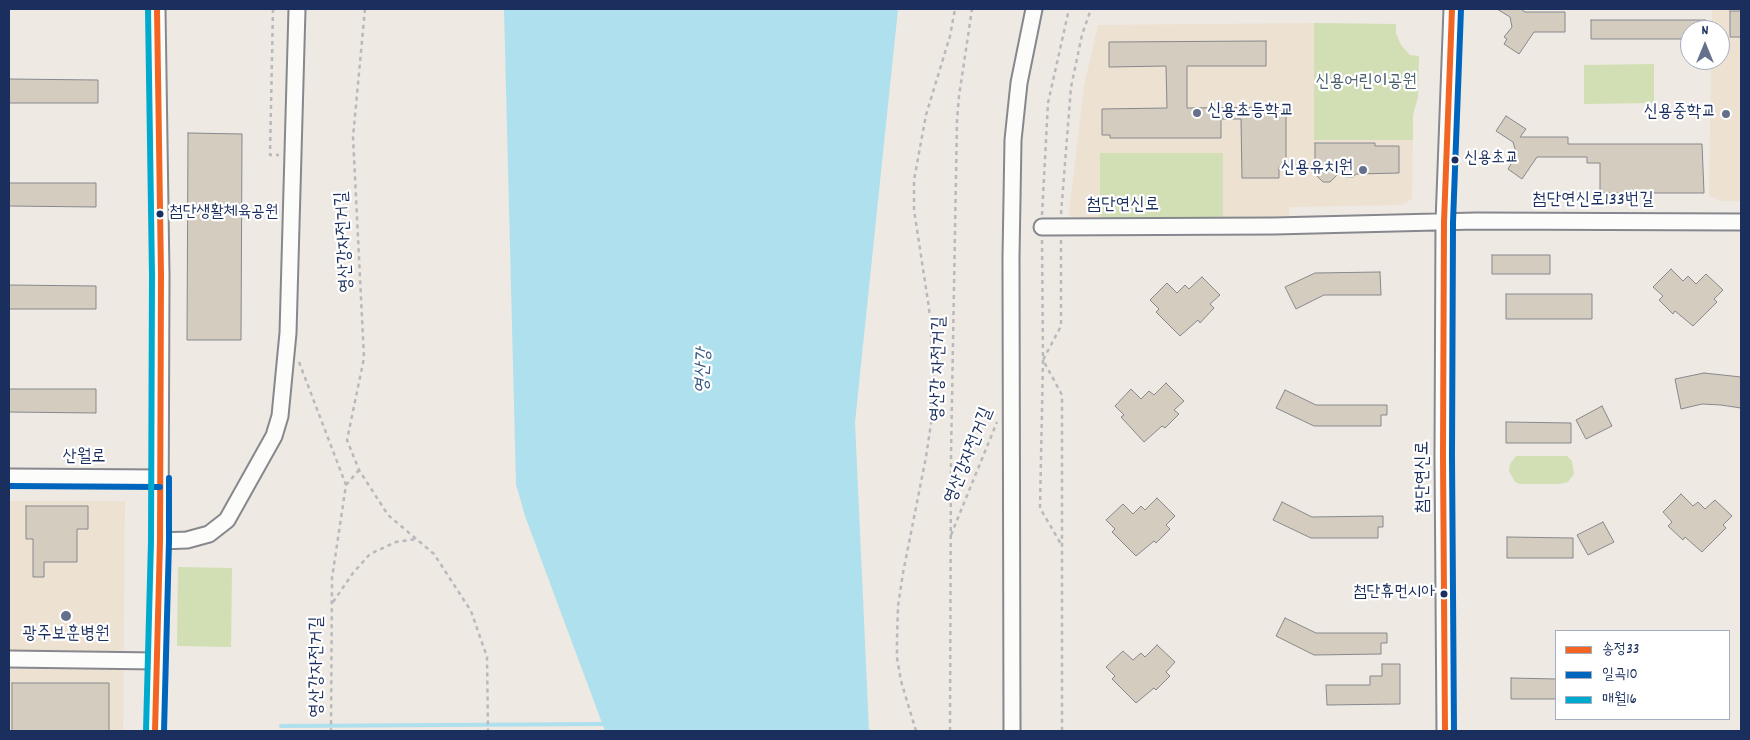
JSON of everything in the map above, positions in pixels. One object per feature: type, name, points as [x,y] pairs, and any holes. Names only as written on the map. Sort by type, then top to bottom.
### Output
[{"type":"street","points":[[155,731],[160,541],[161,275],[157,9]]},
{"type":"street","points":[[160,541],[187,540],[209,534],[227,520],[274,436],[280,416],[288,333],[296,9]]},
{"type":"street","points":[[1012,731],[1011,257],[1013,140],[1020,83],[1034,9]]},
{"type":"street","name":"첨단연신로","points":[[1445,731],[1444,222],[1452,9]]},
{"type":"street","name":"첨단연신로133번길","points":[[1444,222],[1614,220],[1741,222]]},
{"type":"street","name":"첨단연신로","points":[[1042,227],[1274,226],[1294,224],[1444,222]]},
{"type":"street","name":"산월로","points":[[9,478],[160,478]]},
{"type":"street","points":[[9,659],[157,661]]},
{"type":"path","points":[[273,9],[270,155],[293,155]]},
{"type":"path","name":"영산강자전거길","points":[[365,9],[353,136],[364,358],[347,440],[359,470],[388,515],[434,554],[471,611],[487,657],[488,731]]},
{"type":"path","points":[[916,731],[901,681],[897,658],[898,606],[926,457],[932,417],[934,374],[929,308],[914,210],[914,180],[926,115],[950,36],[956,9]]},
{"type":"path","name":"영산강 자전거길","points":[[950,731],[951,445],[958,104],[972,9]]},
{"type":"path","points":[[1062,546],[1040,508],[1043,360],[1042,227],[1048,102],[1069,9]]},
{"type":"path","points":[[1043,360],[1062,326],[1064,165],[1071,87],[1082,34],[1091,9]]},
{"type":"path","name":"영산강자전거길","points":[[298,360],[346,485],[332,578],[331,731]]},
{"type":"path","points":[[1043,360],[1062,396],[1062,731]]},
{"type":"path","name":"영산강자전거길","points":[[951,536],[997,421]]},
{"type":"path","points":[[346,485],[359,470]]},
{"type":"path","name":"영산강자전거길","points":[[332,603],[353,573],[370,554],[396,542],[416,538]]},
{"type":"shaded area","name":"신용중학교","points":[[1712,9],[1741,9],[1741,201],[1720,201],[1709,195],[1711,70],[1730,70],[1730,20],[1712,20]]},
{"type":"shaded area","name":"신용초등학교","points":[[1314,23],[1314,140],[1413,140],[1412,199],[1401,205],[1289,207],[1289,220],[1074,220],[1069,214],[1084,86],[1098,25]]},
{"type":"shaded area","name":"광주보훈병원","points":[[9,501],[125,501],[123,731],[9,731]]},
{"type":"green space","name":"신용어린이공원","points":[[1314,23],[1396,24],[1396,33],[1401,45],[1410,55],[1419,56],[1418,97],[1413,115],[1413,140],[1314,140]]},
{"type":"green space","points":[[1654,64],[1654,103],[1584,104],[1584,65]]},
{"type":"green space","points":[[1100,153],[1223,153],[1223,220],[1100,220]]},
{"type":"green space","points":[[1516,456],[1567,456],[1572,461],[1574,474],[1568,482],[1559,484],[1520,484],[1515,482],[1509,471],[1510,464]]},
{"type":"green space","points":[[178,567],[232,568],[231,647],[177,646]]},
{"type":"water","name":"영산강","points":[[504,9],[898,9],[855,422],[869,731],[605,731],[525,516],[516,484]]},
{"type":"building","points":[[1497,9],[1521,9],[1525,12],[1565,12],[1565,32],[1534,32],[1519,54],[1504,44],[1507,39],[1504,37],[1512,27],[1510,17]]},
{"type":"building","points":[[1730,11],[1741,11],[1741,37],[1730,37]]},
{"type":"building","points":[[1591,20],[1680,20],[1680,39],[1591,39]]},
{"type":"building","points":[[1266,41],[1266,66],[1187,66],[1187,108],[1286,107],[1286,167],[1279,167],[1279,178],[1242,178],[1241,119],[1221,119],[1221,138],[1110,138],[1110,135],[1102,135],[1102,109],[1167,108],[1166,66],[1109,67],[1109,42]]},
{"type":"building","points":[[9,79],[98,80],[98,103],[9,103]]},
{"type":"building","points":[[1506,116],[1526,129],[1520,137],[1568,137],[1568,144],[1702,144],[1704,193],[1600,193],[1600,163],[1587,163],[1587,157],[1537,157],[1522,179],[1508,169],[1511,164],[1508,162],[1516,152],[1513,142],[1496,131]]},
{"type":"building","points":[[188,133],[242,134],[241,340],[187,340]]},
{"type":"building","points":[[1315,143],[1375,143],[1375,146],[1399,146],[1399,173],[1356,174],[1353,177],[1346,177],[1339,173],[1330,182],[1323,182],[1315,174]]},
{"type":"building","points":[[9,183],[96,183],[96,207],[9,206]]},
{"type":"building","points":[[1492,255],[1550,255],[1550,274],[1492,274]]},
{"type":"building","points":[[1671,269],[1683,281],[1688,276],[1696,284],[1706,274],[1723,290],[1714,299],[1717,302],[1693,326],[1675,311],[1673,314],[1659,300],[1663,296],[1653,287]]},
{"type":"building","points":[[1380,272],[1381,295],[1324,295],[1296,309],[1285,287],[1315,273]]},
{"type":"building","points":[[1202,277],[1220,295],[1210,304],[1214,308],[1200,323],[1198,320],[1180,336],[1156,312],[1159,309],[1150,300],[1167,283],[1177,293],[1185,285],[1189,289]]},
{"type":"building","points":[[9,285],[96,286],[96,309],[9,309]]},
{"type":"building","points":[[1506,294],[1592,294],[1592,319],[1506,319]]},
{"type":"building","points":[[1704,373],[1741,377],[1741,408],[1702,404],[1681,409],[1675,379]]},
{"type":"building","points":[[1166,383],[1184,401],[1174,410],[1179,414],[1165,428],[1162,426],[1144,442],[1121,417],[1124,415],[1115,406],[1131,389],[1141,399],[1149,391],[1154,395]]},
{"type":"building","points":[[9,389],[96,389],[96,413],[9,412]]},
{"type":"building","points":[[1285,390],[1316,405],[1387,405],[1387,415],[1381,415],[1381,426],[1314,426],[1276,408]]},
{"type":"building","points":[[1602,406],[1612,426],[1586,439],[1576,420]]},
{"type":"building","points":[[1506,422],[1571,423],[1571,443],[1506,443]]},
{"type":"building","points":[[1681,494],[1693,506],[1698,502],[1705,509],[1715,500],[1732,516],[1723,525],[1726,528],[1702,552],[1685,537],[1683,540],[1668,526],[1672,522],[1663,512]]},
{"type":"building","points":[[1157,498],[1175,516],[1166,525],[1170,529],[1156,543],[1154,541],[1136,556],[1112,532],[1115,529],[1106,520],[1123,504],[1133,514],[1141,506],[1145,510]]},
{"type":"building","points":[[1282,502],[1312,517],[1383,516],[1383,527],[1378,527],[1378,538],[1311,538],[1273,520]]},
{"type":"building","points":[[26,506],[88,506],[88,529],[77,529],[77,562],[44,562],[44,577],[33,577],[33,539],[26,539]]},
{"type":"building","points":[[1603,522],[1614,542],[1588,555],[1577,535]]},
{"type":"building","points":[[1507,537],[1573,538],[1573,558],[1507,558]]},
{"type":"building","points":[[1285,618],[1316,633],[1387,633],[1387,643],[1381,643],[1381,654],[1314,655],[1276,636]]},
{"type":"building","points":[[1157,645],[1175,662],[1166,672],[1170,676],[1156,690],[1154,688],[1136,703],[1112,679],[1115,676],[1106,667],[1123,651],[1133,660],[1141,653],[1145,657]]},
{"type":"building","points":[[1382,664],[1400,664],[1400,704],[1327,705],[1326,685],[1370,685],[1370,676],[1382,676]]},
{"type":"building","points":[[1511,678],[1555,679],[1555,699],[1511,699]]},
{"type":"building","points":[[12,683],[109,683],[109,731],[12,731]]},
{"type":"waterway","points":[[281,726],[603,724]]},
{"type":"transit line","name":"매월16","points":[[146,731],[151,541],[152,275],[148,9]]},
{"type":"transit line","name":"송정33","points":[[155,731],[160,541],[161,275],[157,9]]},
{"type":"transit line","name":"송정33","points":[[1445,731],[1444,222],[1452,9]]},
{"type":"transit line","name":"일곡10","points":[[1454,731],[1453,222],[1461,9]]},
{"type":"transit line","name":"일곡10","points":[[164,731],[169,478]]},
{"type":"transit line","name":"일곡10","points":[[9,486],[160,487]]},
{"type":"place","name":"신용초등학교","points":[[1197,113]]},
{"type":"place","name":"신용중학교","points":[[1726,114]]},
{"type":"place","name":"신용초교","points":[[1455,160]]},
{"type":"place","name":"신용유치원","points":[[1363,170]]},
{"type":"place","name":"첨단생활체육공원","points":[[160,214]]},
{"type":"place","name":"첨단휴먼시아","points":[[1444,594]]},
{"type":"place","name":"광주보훈병원","points":[[66,616]]}]
